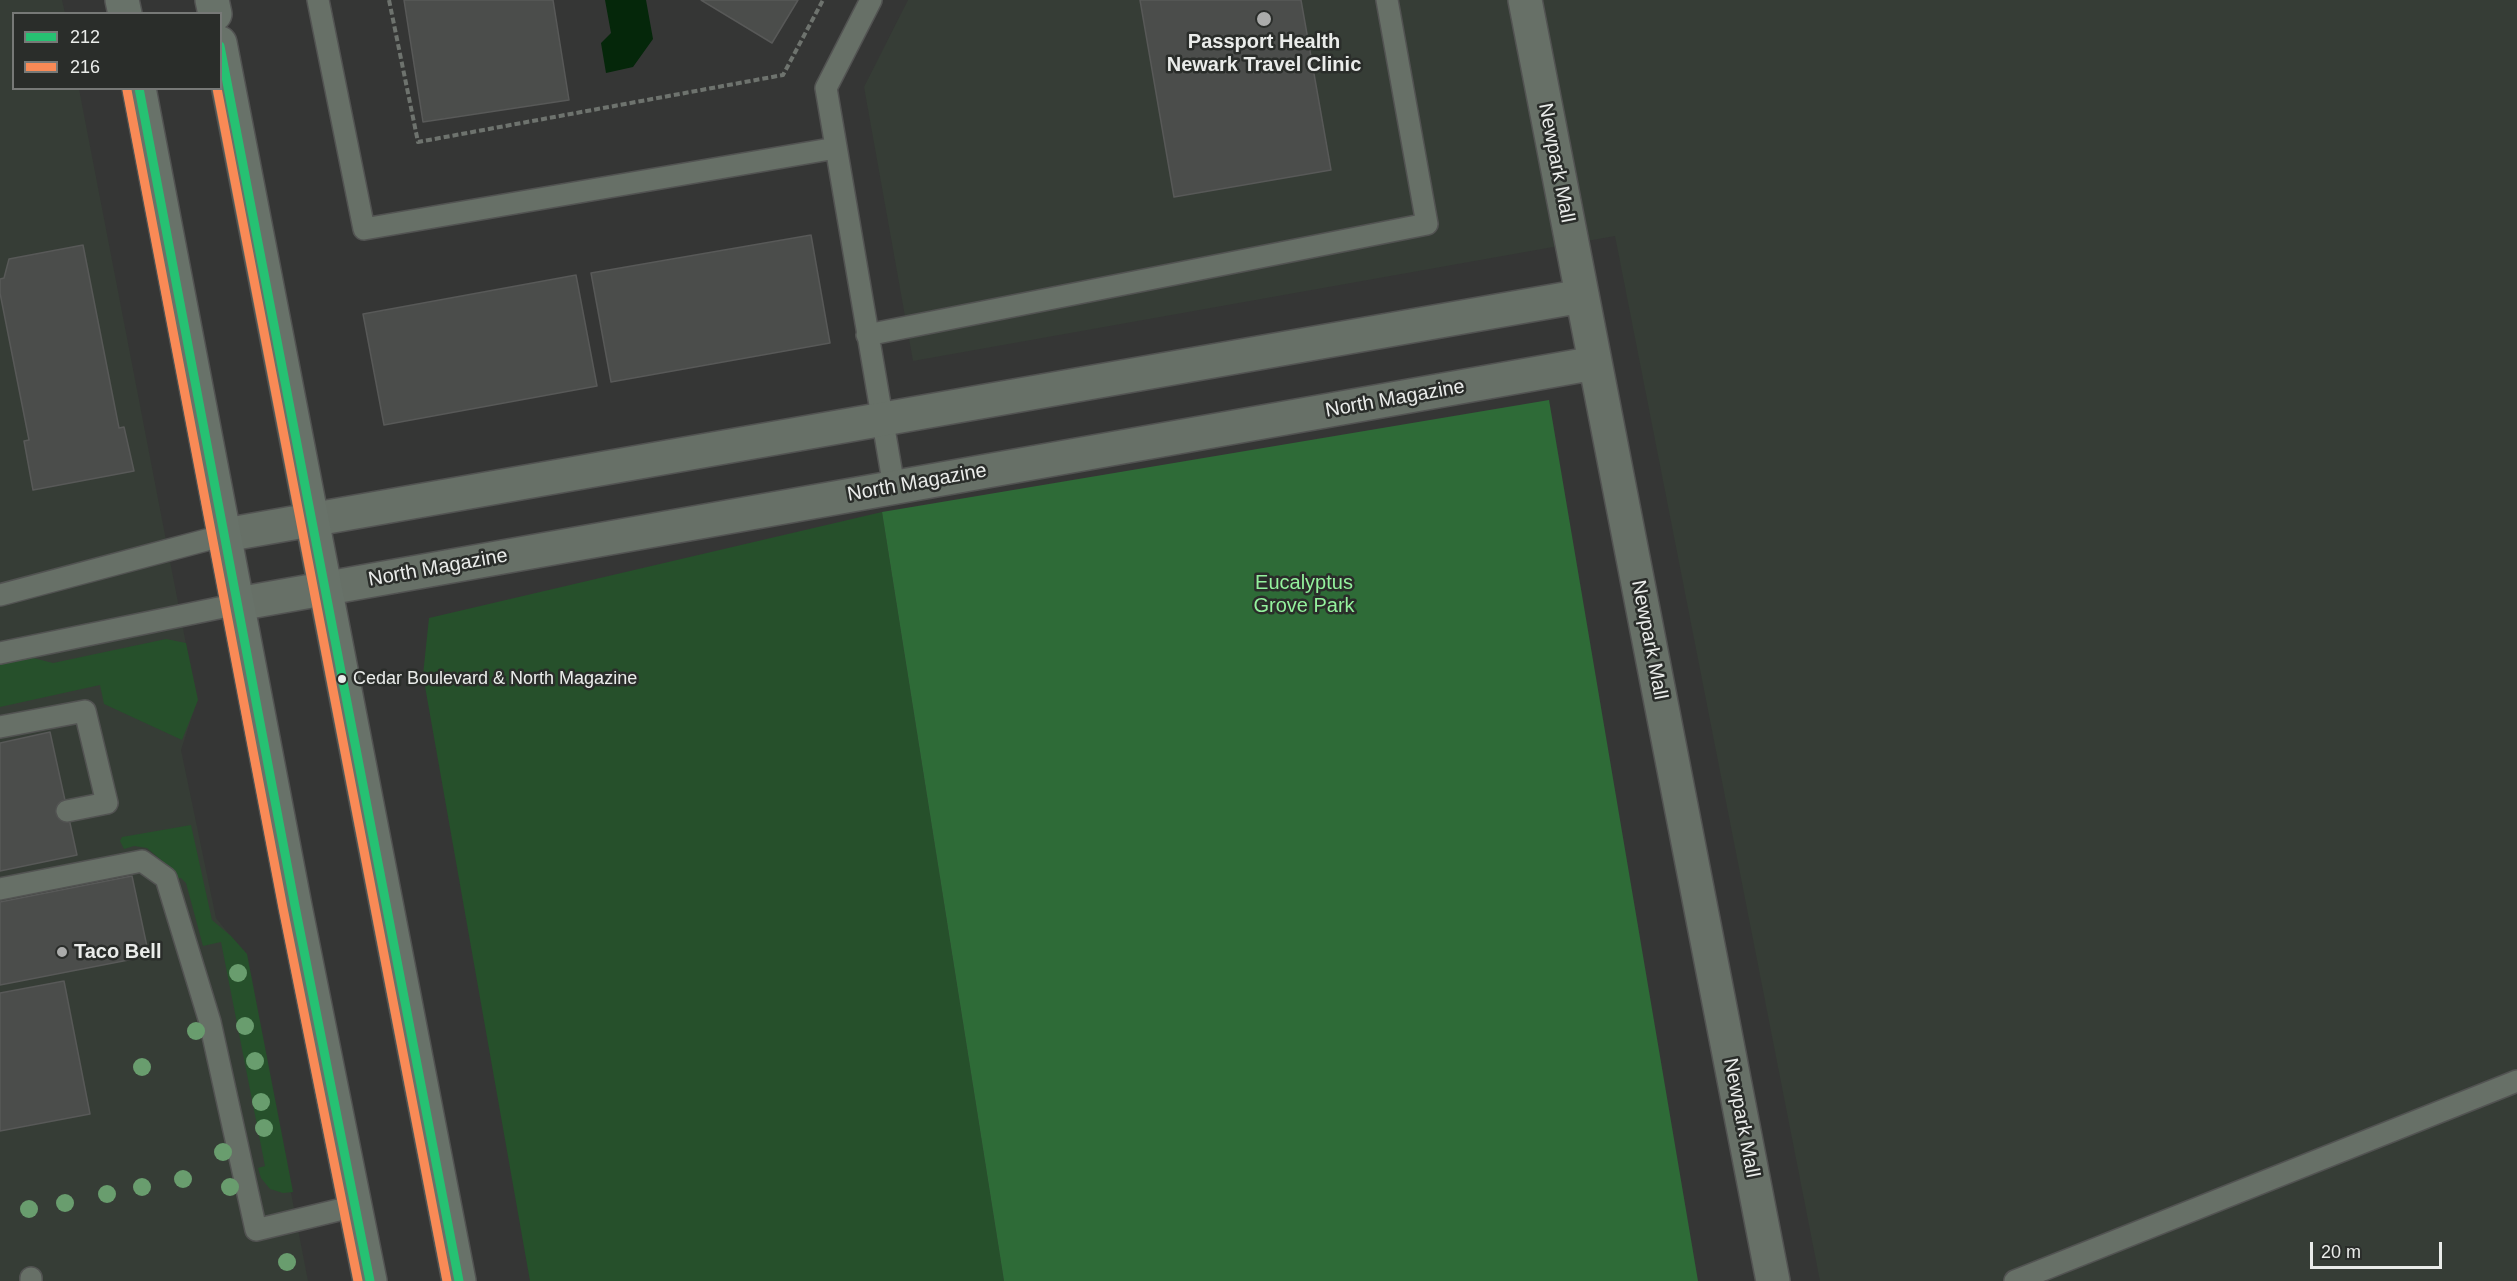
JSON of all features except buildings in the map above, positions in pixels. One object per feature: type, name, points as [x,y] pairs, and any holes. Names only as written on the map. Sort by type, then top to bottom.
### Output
[{"type":"main road","points":[[222,53],[459,1281]]},
{"type":"main road","points":[[139,90],[370,1281]]},
{"type":"street","name":"Newpark Mall","points":[[1525,0],[1773,1281]]},
{"type":"street","points":[[225,535],[1582,297]]},
{"type":"street","name":"North Magazine","points":[[238,604],[1595,363]]},
{"type":"lane","points":[[318,0],[364,230],[836,148]]},
{"type":"lane","points":[[871,0],[826,88],[894,487]]},
{"type":"lane","points":[[867,335],[1427,224],[1388,0]]},
{"type":"lane","points":[[0,595],[225,535]]},
{"type":"lane","points":[[0,653],[238,604]]},
{"type":"lane","points":[[0,727],[85,711],[107,803],[67,811]]},
{"type":"lane","points":[[0,889],[142,861],[166,878],[210,1022],[256,1230],[355,1206]]},
{"type":"lane","points":[[2015,1281],[2517,1081]]},
{"type":"path","points":[[389,0],[418,142],[783,75],[823,0]]},
{"type":"shaded area","points":[[0,0],[62,0],[65,12],[12,12],[12,90],[79,90],[197,701],[181,750],[216,918],[245,954],[308,1281],[0,1281]]},
{"type":"shaded area","points":[[605,0],[646,0],[653,39],[633,67],[606,73],[601,43],[611,33]]},
{"type":"shaded area","points":[[908,0],[2517,0],[2517,1281],[1820,1281],[1615,236],[913,361],[864,87]]},
{"type":"shaded area","points":[[882,512],[1004,1281],[530,1281],[423,675],[429,618]]},
{"type":"shaded area","points":[[166,639],[186,643],[198,700],[182,740],[104,704],[100,685],[0,707],[0,664],[29,657],[53,663]]},
{"type":"shaded area","points":[[191,825],[212,920],[247,954],[293,1192],[283,1193],[270,1189],[261,1178],[258,1168],[265,1166],[221,942],[203,946],[186,883],[181,878],[171,879],[167,865],[147,848],[134,846],[124,849],[120,841],[122,837]]},
{"type":"green space","name":"Eucalyptus Grove Park","points":[[1549,400],[1698,1281],[1004,1281],[882,512]]},
{"type":"transit line","name":"212","points":[[222,56],[459,1281]]},
{"type":"transit line","name":"216","points":[[127,90],[283,908],[358,1281]]},
{"type":"transit line","name":"212","points":[[139,90],[295,906],[370,1281]]},
{"type":"transit line","name":"216","points":[[217,90],[447,1281]]},
{"type":"place","name":"Passport Health Newark Travel Clinic","points":[[1264,19]]},
{"type":"place","name":"Cedar Boulevard & North Magazine","points":[[342,679]]},
{"type":"place","name":"Taco Bell","points":[[62,952]]}]
